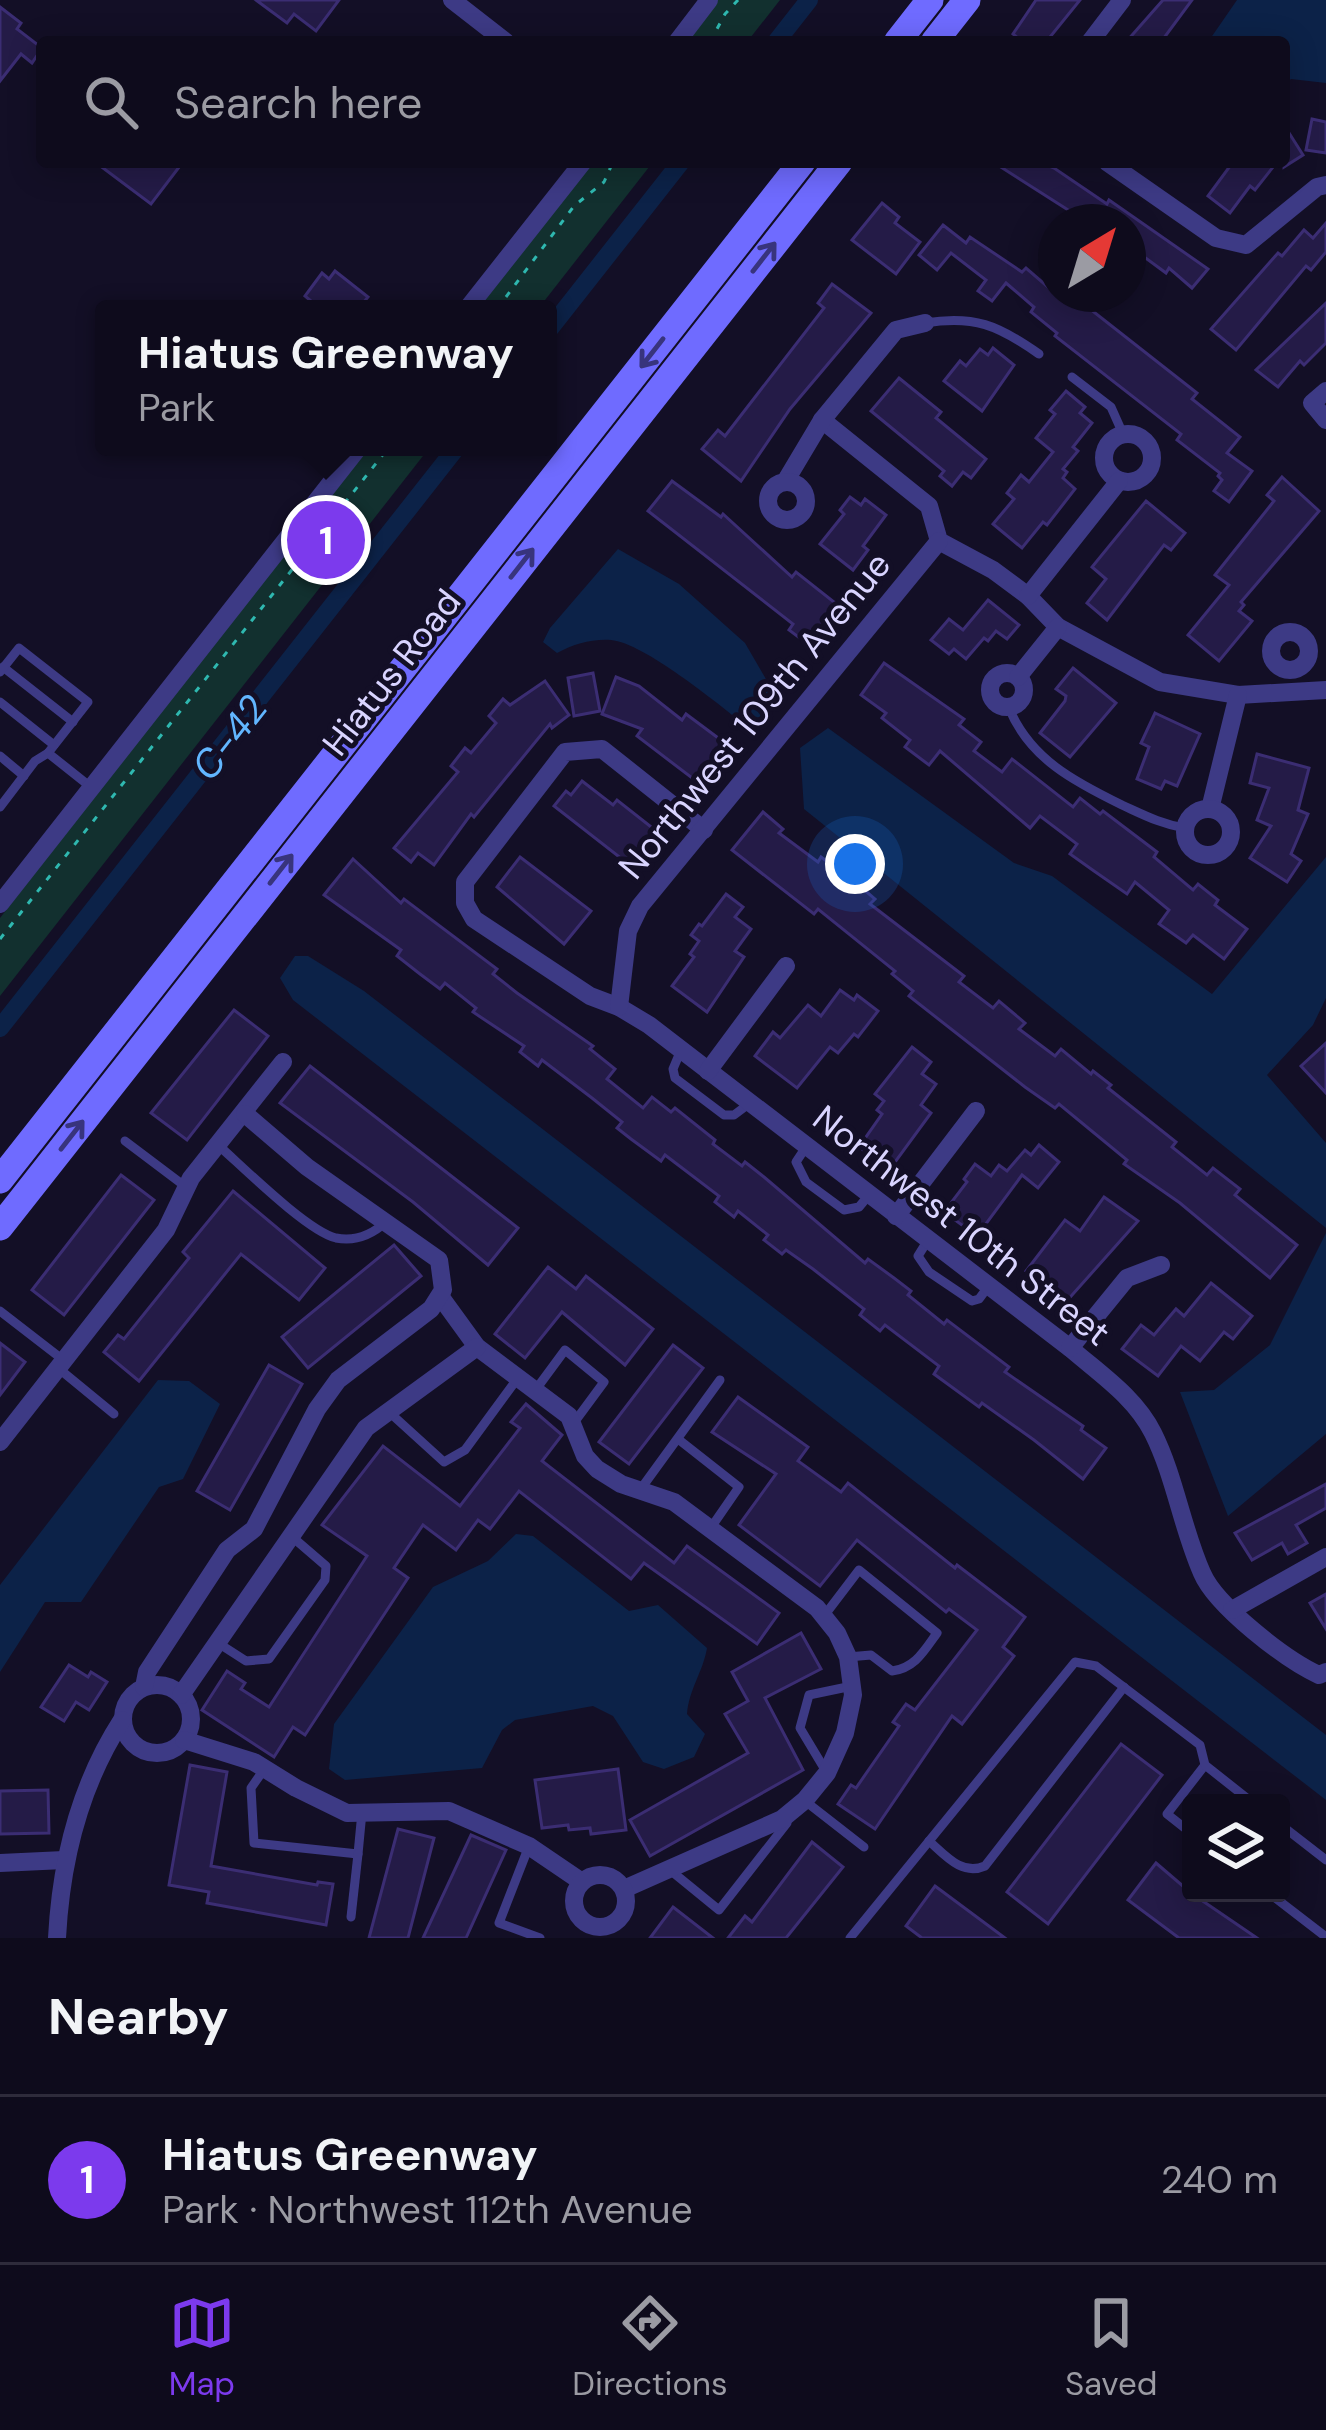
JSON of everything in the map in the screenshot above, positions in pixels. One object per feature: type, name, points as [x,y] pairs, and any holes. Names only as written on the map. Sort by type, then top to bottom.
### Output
[{"type":"main road","points":[[902,36],[930,0]]},
{"type":"main road","points":[[939,36],[967,0]]},
{"type":"main road","name":"Hiatus Road","points":[[0,1180],[797,168]]},
{"type":"main road","name":"Hiatus Road","points":[[0,1227],[834,168]]},
{"type":"street","points":[[452,0],[498,36]]},
{"type":"street","points":[[681,36],[710,0]]},
{"type":"street","points":[[1095,36],[1122,0]]},
{"type":"street","points":[[474,300],[578,168]]},
{"type":"street","points":[[1116,168],[1216,238],[1246,244],[1317,187],[1326,185]]},
{"type":"street","points":[[784,482],[822,421],[896,330],[925,323]]},
{"type":"street","points":[[1326,391],[1312,403],[1326,420]]},
{"type":"street","points":[[822,421],[929,506],[938,541],[992,570],[1028,596],[1058,627],[1160,682],[1238,695],[1291,680],[1326,690]]},
{"type":"street","points":[[1028,596],[1119,481],[1142,478],[1153,457],[1146,442],[1124,434],[1110,441],[1103,455],[1107,471],[1119,481]]},
{"type":"street","points":[[4,892],[92,788],[352,456]]},
{"type":"street","name":"Northwest 109th Avenue","points":[[620,1007],[628,932],[640,906],[938,541]]},
{"type":"street","points":[[1018,677],[1058,627]]},
{"type":"street","points":[[1005,673],[1018,677],[1024,693],[1019,703],[1009,708],[993,700],[991,683],[1005,673]]},
{"type":"street","points":[[1210,809],[1238,695]]},
{"type":"street","name":"Northwest 10th Street","points":[[704,830],[602,749],[565,752],[465,882],[464,903],[474,919],[590,995],[620,1007],[681,1050],[1070,1348],[1135,1405],[1154,1435],[1203,1578],[1232,1610],[1300,1666],[1318,1675],[1326,1672]]},
{"type":"street","points":[[1210,809],[1220,813],[1231,831],[1222,851],[1201,855],[1191,849],[1185,828],[1190,818],[1210,809]]},
{"type":"street","points":[[708,1071],[786,966]]},
{"type":"street","points":[[0,1442],[166,1230],[186,1187],[284,1062]]},
{"type":"street","points":[[896,1216],[976,1111]]},
{"type":"street","points":[[144,1687],[147,1672],[221,1558],[254,1528],[317,1409],[338,1380],[431,1309],[443,1290],[439,1260],[307,1167],[245,1114]]},
{"type":"street","points":[[1070,1348],[1126,1278],[1162,1265]]},
{"type":"street","points":[[440,1296],[477,1347],[569,1416],[585,1456],[596,1469],[674,1502],[824,1616],[848,1657],[852,1686],[845,1733],[827,1773],[805,1800],[782,1819],[624,1889]]},
{"type":"street","points":[[181,1695],[366,1428],[477,1347]]},
{"type":"street","points":[[1232,1610],[1326,1557]]},
{"type":"street","points":[[57,1938],[64,1860],[128,1700],[144,1687],[164,1685],[181,1695],[191,1717],[184,1740],[167,1751],[146,1752],[129,1740],[122,1720]]},
{"type":"street","points":[[184,1740],[238,1755],[347,1813],[449,1811],[529,1846],[582,1882]]},
{"type":"street","points":[[0,1863],[64,1860]]},
{"type":"street","points":[[607,1876],[624,1889],[626,1907],[605,1933],[578,1915],[574,1897],[582,1882],[607,1876]]},
{"type":"lane","points":[[925,323],[957,318],[984,323],[1039,354]]},
{"type":"lane","points":[[1072,377],[1111,407],[1124,434]]},
{"type":"lane","points":[[0,807],[51,749],[73,722],[88,702],[19,648],[2,670],[73,722]]},
{"type":"lane","points":[[0,702],[92,788]]},
{"type":"lane","points":[[1009,708],[1026,740],[1073,781],[1158,824],[1185,828]]},
{"type":"lane","points":[[0,756],[24,776]]},
{"type":"lane","points":[[186,944],[209,962]]},
{"type":"lane","points":[[681,1050],[673,1069],[676,1078],[724,1115],[734,1115],[750,1103]]},
{"type":"lane","points":[[125,1142],[186,1187]]},
{"type":"lane","points":[[218,1145],[334,1238],[375,1233],[387,1221]]},
{"type":"lane","points":[[806,1147],[796,1162],[806,1183],[844,1210],[859,1207],[869,1195]]},
{"type":"lane","points":[[0,1311],[114,1414]]},
{"type":"lane","points":[[534,1392],[565,1350],[604,1382],[572,1424]]},
{"type":"lane","points":[[388,1412],[444,1462],[465,1450],[517,1379]]},
{"type":"lane","points":[[640,1490],[720,1380]]},
{"type":"lane","points":[[678,1439],[739,1487],[710,1529]]},
{"type":"lane","points":[[217,1642],[256,1663],[276,1653],[328,1573],[320,1558],[290,1535]]},
{"type":"lane","points":[[824,1616],[860,1570],[937,1633],[913,1665],[902,1670],[892,1671],[871,1655],[848,1657]]},
{"type":"lane","points":[[850,1938],[1075,1662],[1096,1666],[1200,1744],[1205,1765],[1242,1794]]},
{"type":"lane","points":[[827,1773],[800,1729],[809,1694],[852,1686]]},
{"type":"lane","points":[[929,1841],[961,1867],[977,1870],[985,1866],[1124,1687]]},
{"type":"lane","points":[[1183,1794],[1205,1765]]},
{"type":"lane","points":[[265,1768],[250,1788],[254,1843],[358,1854]]},
{"type":"lane","points":[[1182,1795],[1167,1814],[1182,1826]]},
{"type":"lane","points":[[670,1870],[718,1910],[805,1800],[864,1847]]},
{"type":"lane","points":[[351,1917],[362,1812]]},
{"type":"lane","points":[[1290,1832],[1326,1860]]},
{"type":"lane","points":[[529,1846],[499,1923],[540,1938]]},
{"type":"lane","points":[[1281,1902],[1326,1936]]},
{"type":"path","points":[[713,36],[738,0]]},
{"type":"path","points":[[503,300],[574,206],[604,182],[610,168]]},
{"type":"path","points":[[0,939],[382,456]]},
{"type":"green space","points":[[717,0],[780,0],[752,36],[689,36]]},
{"type":"green space","points":[[585,168],[648,168],[545,300],[482,300]]},
{"type":"green space","points":[[360,456],[423,456],[0,996],[0,918]]},
{"type":"water","points":[[1237,0],[1326,0],[1326,83],[1290,80],[1290,36],[1212,36]]},
{"type":"water","points":[[618,549],[679,584],[745,643],[774,693],[766,713],[745,725],[680,675],[625,644],[596,640],[557,653],[543,642]]},
{"type":"water","points":[[828,728],[1014,863],[1052,876],[1212,994],[1326,857],[1326,998],[1313,1025],[1267,1075],[1326,1143],[1326,1228],[804,809],[800,748]]},
{"type":"water","points":[[295,956],[308,956],[364,991],[1326,1735],[1326,1800],[293,1000],[280,978]]},
{"type":"water","points":[[1326,1233],[1326,1434],[1228,1516],[1180,1392],[1214,1390],[1270,1345]]},
{"type":"water","points":[[158,1380],[189,1381],[220,1404],[183,1479],[159,1487],[81,1602],[45,1602],[0,1672],[0,1585]]},
{"type":"water","points":[[516,1534],[533,1536],[629,1611],[658,1605],[707,1648],[687,1714],[705,1734],[694,1757],[664,1769],[643,1762],[613,1716],[593,1706],[515,1720],[502,1730],[482,1768],[345,1780],[329,1769],[334,1724],[433,1587],[488,1561]]},
{"type":"building","points":[[256,0],[339,0],[316,31],[294,14],[287,23]]},
{"type":"building","points":[[1036,0],[1080,0],[1051,36],[1013,34]]},
{"type":"building","points":[[1163,0],[1192,0],[1165,36],[1131,36]]},
{"type":"building","points":[[0,7],[21,23],[17,29],[36,43],[36,57],[32,63],[21,54],[0,81]]},
{"type":"building","points":[[1312,119],[1326,122],[1326,153],[1306,150]]},
{"type":"building","points":[[1290,134],[1303,155],[1290,163]]},
{"type":"building","points":[[103,168],[178,168],[151,204]]},
{"type":"building","points":[[1002,168],[1054,168],[1107,204],[1059,204]]},
{"type":"building","points":[[1229,168],[1272,168],[1255,190],[1250,186],[1230,213],[1208,196]]},
{"type":"building","points":[[882,203],[899,217],[895,223],[920,242],[896,274],[852,240]]},
{"type":"building","points":[[1326,223],[1326,252],[1311,270],[1306,266],[1236,350],[1211,329],[1278,253],[1282,256],[1304,230],[1313,238]]},
{"type":"building","points":[[943,225],[966,243],[970,237],[1038,278],[1038,312],[1094,312],[1197,393],[1192,399],[1240,437],[1227,453],[1252,471],[1229,502],[1214,491],[1222,480],[1220,473],[1177,440],[1181,434],[1055,336],[1031,312],[1034,307],[1006,283],[992,301],[978,291],[986,280],[951,253],[937,270],[919,255]]},
{"type":"building","points":[[1146,226],[1208,269],[1192,288],[1169,268],[1166,273],[1146,258]]},
{"type":"building","points":[[335,271],[368,297],[310,300],[305,296],[322,273],[329,279]]},
{"type":"building","points":[[832,284],[871,313],[790,409],[741,481],[702,449],[718,430],[725,436],[824,308],[818,303]]},
{"type":"building","points":[[1326,303],[1326,343],[1304,365],[1300,361],[1278,387],[1256,370]]},
{"type":"building","points":[[993,348],[1014,365],[982,411],[944,381],[960,361],[966,366],[980,349],[988,355]]},
{"type":"building","points":[[899,378],[941,412],[936,418],[986,459],[971,478],[963,472],[952,486],[940,476],[944,471],[871,411]]},
{"type":"building","points":[[1066,391],[1085,407],[1080,413],[1092,423],[1063,469],[1067,472],[1063,478],[1075,489],[1022,548],[993,524],[1014,499],[1007,493],[1021,475],[1029,482],[1053,452],[1036,438]]},
{"type":"building","points":[[1282,477],[1319,511],[1241,602],[1239,611],[1252,621],[1219,661],[1188,635],[1229,585],[1215,575],[1274,501],[1267,495]]},
{"type":"building","points":[[672,481],[721,517],[723,514],[792,577],[796,572],[839,606],[809,645],[789,630],[793,624],[648,511]]},
{"type":"building","points":[[850,497],[861,505],[865,499],[886,515],[863,546],[868,550],[853,570],[820,544],[844,514],[840,510]]},
{"type":"building","points":[[1146,501],[1185,533],[1171,550],[1164,545],[1107,620],[1087,603],[1106,579],[1092,567]]},
{"type":"building","points":[[988,600],[1019,625],[1007,639],[996,631],[966,659],[954,649],[949,654],[931,640],[949,619],[963,630]]},
{"type":"building","points":[[884,663],[964,719],[959,725],[981,742],[974,751],[1002,772],[1012,759],[1073,807],[1080,798],[1100,814],[1103,811],[1157,852],[1154,857],[1193,890],[1198,884],[1218,900],[1215,905],[1247,929],[1224,959],[1193,935],[1186,943],[1159,924],[1169,910],[1135,882],[1127,894],[1070,854],[1077,844],[1040,816],[1030,828],[940,751],[929,765],[905,747],[910,740],[882,718],[886,713],[861,695]]},
{"type":"building","points":[[1073,668],[1116,703],[1070,757],[1040,733],[1065,701],[1066,696],[1056,689]]},
{"type":"building","points":[[593,673],[600,711],[574,716],[568,678]]},
{"type":"building","points":[[616,677],[639,686],[682,720],[686,714],[729,746],[700,784],[637,736],[642,729],[602,714]]},
{"type":"building","points":[[545,681],[569,715],[552,728],[550,724],[474,817],[471,814],[434,865],[418,853],[411,862],[394,848],[458,772],[451,766],[465,748],[471,753],[496,723],[489,716],[503,699],[510,705]]},
{"type":"building","points":[[1155,713],[1200,734],[1177,786],[1165,781],[1161,789],[1137,779],[1149,747],[1141,743]]},
{"type":"building","points":[[1257,754],[1309,768],[1298,810],[1308,814],[1291,854],[1301,861],[1287,882],[1250,858],[1271,826],[1257,820],[1269,788],[1250,783]]},
{"type":"building","points":[[582,781],[613,805],[617,800],[655,830],[627,863],[554,806]]},
{"type":"building","points":[[763,812],[783,829],[779,833],[854,881],[875,899],[870,904],[964,976],[959,982],[993,1008],[999,1001],[1025,1023],[1019,1029],[1055,1056],[1061,1049],[1091,1074],[1093,1071],[1176,1142],[1172,1147],[1207,1175],[1213,1168],[1240,1189],[1235,1195],[1297,1245],[1270,1278],[1180,1203],[1124,1164],[1127,1160],[1059,1104],[1055,1108],[1025,1087],[909,996],[913,991],[892,974],[895,971],[818,909],[814,914],[732,850]]},
{"type":"building","points":[[520,857],[591,911],[564,944],[497,887]]},
{"type":"building","points":[[353,859],[401,903],[404,899],[497,969],[493,974],[517,993],[593,1046],[590,1049],[615,1069],[607,1079],[643,1108],[652,1097],[671,1112],[675,1108],[715,1140],[713,1144],[742,1166],[745,1162],[865,1263],[868,1259],[894,1278],[944,1324],[947,1320],[1009,1367],[1005,1372],[1083,1426],[1081,1430],[1106,1448],[1083,1479],[982,1403],[979,1407],[934,1374],[939,1366],[885,1325],[880,1331],[860,1315],[864,1309],[813,1269],[786,1250],[782,1254],[764,1240],[768,1235],[738,1211],[734,1217],[715,1202],[719,1196],[665,1155],[661,1161],[631,1139],[617,1128],[622,1122],[592,1098],[542,1060],[538,1066],[520,1052],[524,1046],[473,1012],[476,1008],[445,983],[440,989],[420,974],[397,956],[401,950],[324,895]]},
{"type":"building","points":[[726,894],[743,907],[735,917],[751,929],[735,951],[744,957],[707,1012],[672,986],[694,957],[690,954],[699,941],[691,935]]},
{"type":"building","points":[[840,990],[854,1000],[857,995],[878,1011],[838,1053],[830,1047],[797,1088],[755,1056],[773,1032],[780,1038],[808,1005],[821,1016]]},
{"type":"building","points":[[234,1010],[268,1036],[187,1140],[151,1113]]},
{"type":"building","points":[[1326,1043],[1326,1093],[1301,1066]]},
{"type":"building","points":[[912,1047],[931,1062],[922,1074],[936,1084],[921,1105],[931,1113],[890,1169],[859,1147],[882,1114],[877,1110],[884,1101],[875,1094]]},
{"type":"building","points":[[310,1066],[518,1228],[488,1265],[413,1202],[280,1103]]},
{"type":"building","points":[[1039,1145],[1059,1162],[1038,1188],[1022,1175],[977,1236],[944,1212],[975,1164],[991,1176],[999,1165],[1007,1171],[1025,1150],[1031,1155]]},
{"type":"building","points":[[121,1175],[154,1200],[64,1315],[32,1290]]},
{"type":"building","points":[[233,1191],[325,1268],[299,1300],[241,1254],[139,1381],[104,1352],[118,1335],[124,1339],[189,1258],[183,1252]]},
{"type":"building","points":[[1104,1197],[1138,1221],[1065,1303],[1026,1271],[1065,1220],[1080,1231]]},
{"type":"building","points":[[394,1245],[421,1276],[308,1368],[282,1337]]},
{"type":"building","points":[[548,1267],[576,1289],[586,1276],[653,1329],[625,1365],[562,1312],[525,1358],[495,1334]]},
{"type":"building","points":[[1211,1283],[1252,1316],[1233,1339],[1224,1332],[1200,1361],[1181,1346],[1158,1376],[1122,1349],[1141,1325],[1154,1335],[1176,1309],[1184,1316]]},
{"type":"building","points":[[0,1343],[25,1362],[0,1395]]},
{"type":"building","points":[[673,1345],[703,1368],[629,1464],[599,1442]]},
{"type":"building","points":[[269,1365],[302,1384],[230,1510],[197,1491]]},
{"type":"building","points":[[738,1397],[808,1447],[798,1461],[841,1492],[848,1483],[1025,1617],[1003,1647],[1014,1656],[962,1724],[952,1716],[875,1829],[838,1804],[851,1785],[856,1788],[899,1726],[893,1722],[906,1704],[915,1710],[977,1630],[949,1609],[946,1612],[857,1540],[820,1586],[739,1525],[776,1474],[712,1432]]},
{"type":"building","points":[[526,1404],[562,1435],[542,1461],[674,1563],[687,1546],[779,1613],[757,1644],[644,1563],[631,1579],[519,1491],[490,1529],[478,1520],[456,1550],[423,1525],[394,1568],[408,1578],[305,1735],[293,1727],[274,1757],[202,1710],[227,1671],[245,1683],[241,1689],[269,1707],[367,1556],[322,1525],[383,1446],[460,1506],[520,1428],[511,1422]]},
{"type":"building","points":[[1326,1484],[1326,1508],[1296,1525],[1307,1543],[1288,1554],[1282,1543],[1252,1560],[1235,1533]]},
{"type":"building","points":[[1326,1594],[1326,1629],[1310,1603]]},
{"type":"building","points":[[801,1633],[821,1669],[765,1698],[803,1770],[650,1856],[630,1820],[748,1753],[725,1714],[748,1701],[732,1672]]},
{"type":"building","points":[[69,1665],[107,1682],[89,1710],[76,1702],[64,1721],[41,1707]]},
{"type":"building","points":[[1121,1744],[1162,1775],[1048,1924],[1007,1892]]},
{"type":"building","points":[[190,1765],[227,1772],[211,1866],[333,1884],[326,1925],[207,1903],[209,1892],[169,1885]]},
{"type":"building","points":[[618,1769],[626,1830],[591,1834],[590,1828],[569,1830],[568,1825],[542,1828],[535,1780]]},
{"type":"building","points":[[48,1790],[49,1833],[0,1834],[0,1791]]},
{"type":"building","points":[[398,1829],[434,1838],[408,1938],[369,1938]]},
{"type":"building","points":[[471,1835],[506,1850],[466,1938],[423,1938]]},
{"type":"building","points":[[812,1842],[843,1867],[786,1938],[728,1938],[745,1916],[752,1922]]},
{"type":"building","points":[[1156,1863],[1182,1885],[1182,1902],[1204,1902],[1257,1938],[1179,1938],[1128,1900]]},
{"type":"building","points":[[935,1886],[1005,1938],[922,1938],[906,1926]]},
{"type":"building","points":[[673,1907],[713,1938],[650,1938]]},
{"type":"waterway","name":"C-42","points":[[781,36],[809,0]]},
{"type":"waterway","name":"C-42","points":[[557,320],[676,168]]},
{"type":"waterway","name":"C-42","points":[[0,1028],[450,456]]},
{"type":"place","name":"Hiatus Greenway","points":[[326,540]]}]
